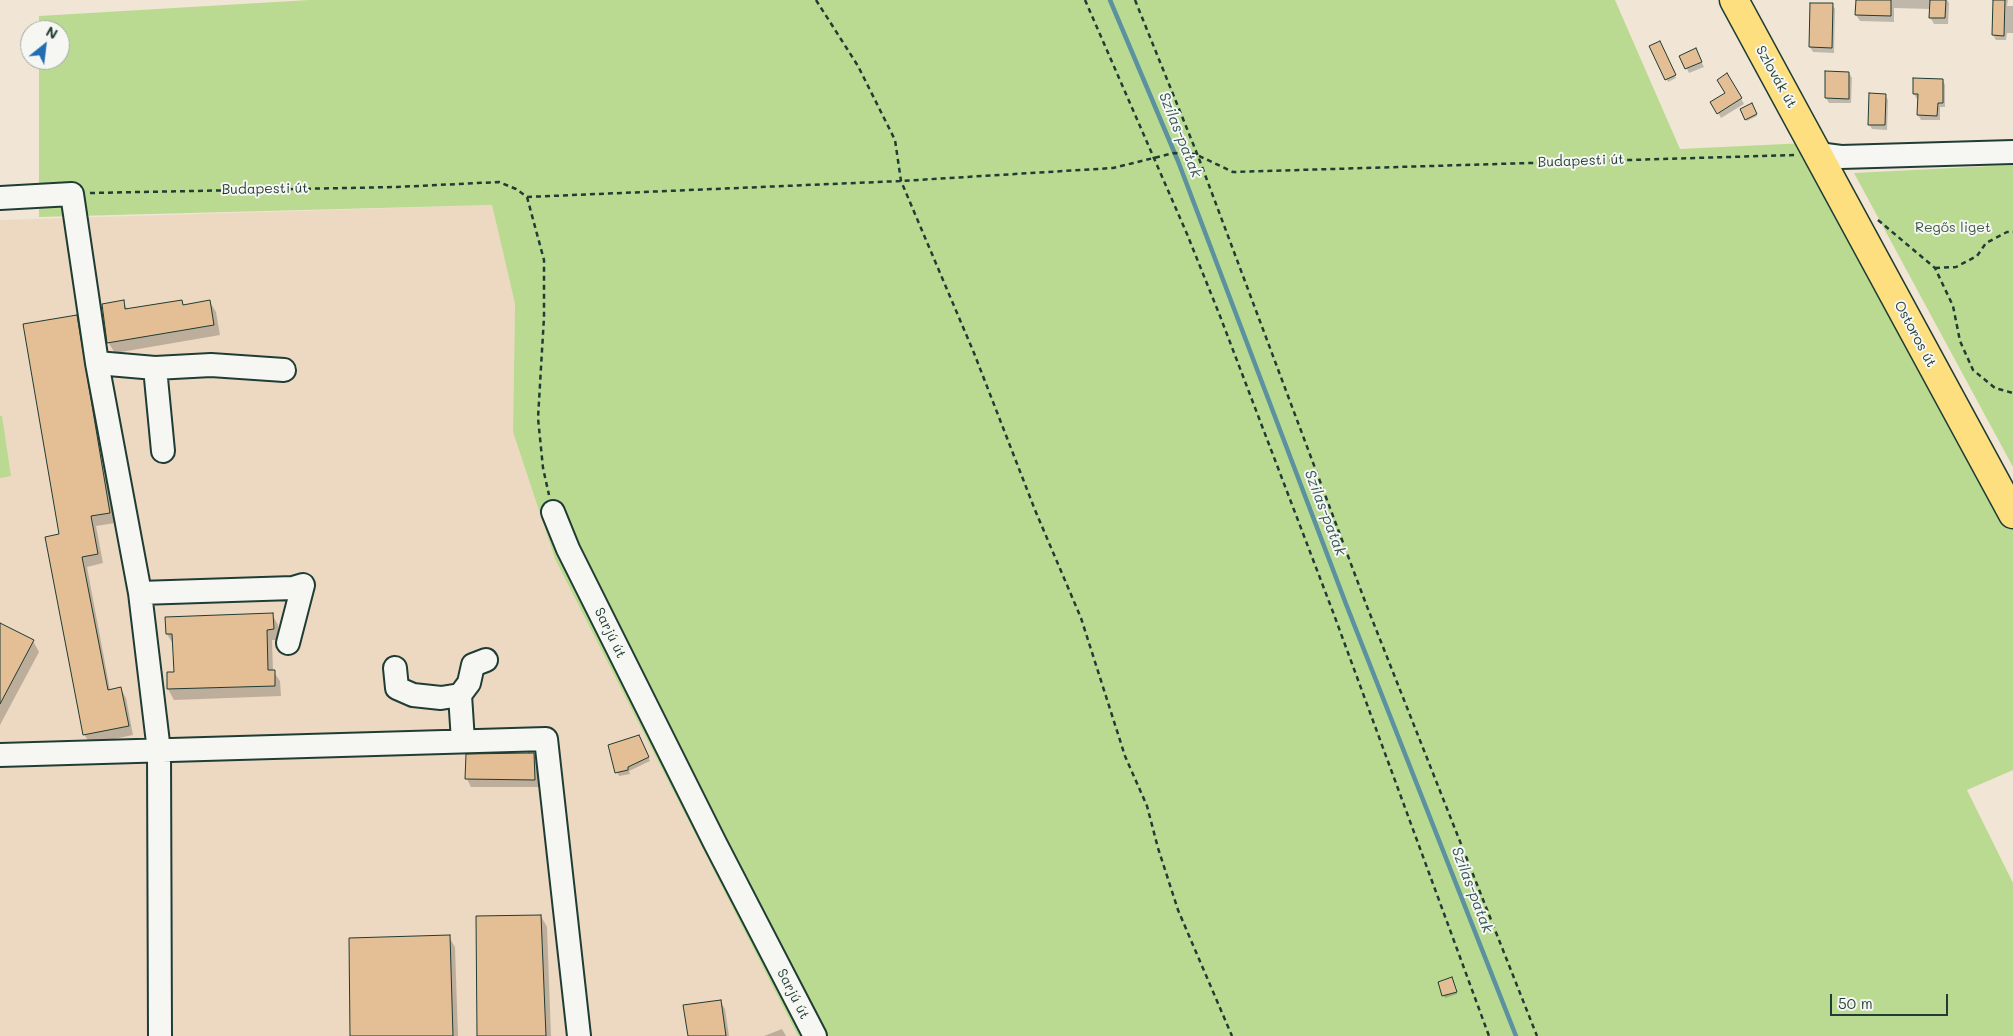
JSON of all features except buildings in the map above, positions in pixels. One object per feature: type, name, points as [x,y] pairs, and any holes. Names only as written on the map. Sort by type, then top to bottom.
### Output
[{"type":"main road","name":"Szlovák út","points":[[1734,0],[1818,154]]},
{"type":"main road","name":"Ostoros út","points":[[1818,154],[2013,514]]},
{"type":"street","points":[[1818,154],[1841,157],[2013,152]]},
{"type":"street","points":[[0,198],[72,194],[98,363],[140,593],[159,751],[160,1036]]},
{"type":"street","points":[[98,363],[155,368],[210,366],[284,370]]},
{"type":"street","points":[[155,368],[163,451]]},
{"type":"street","name":"Sarjú út","points":[[553,512],[568,549],[719,852],[815,1036]]},
{"type":"street","points":[[140,593],[297,592],[288,643]]},
{"type":"street","points":[[463,741],[460,695],[469,683],[473,665],[486,660]]},
{"type":"street","points":[[396,668],[397,688],[413,695],[442,698],[460,695]]},
{"type":"street","points":[[0,755],[546,739],[579,1036]]},
{"type":"path","points":[[816,0],[858,66],[895,140],[901,181],[974,353],[1081,618],[1125,756],[1147,806],[1178,910],[1232,1036]]},
{"type":"path","points":[[1085,0],[1187,234],[1220,316],[1330,602],[1489,1036]]},
{"type":"path","points":[[1135,0],[1197,155],[1366,604],[1538,1036]]},
{"type":"path","name":"Budapesti út","points":[[72,194],[397,187],[499,182],[516,189],[527,197],[901,181],[1113,168],[1174,153],[1197,155],[1233,172],[1818,154]]},
{"type":"path","points":[[527,197],[544,260],[544,317],[538,418],[543,468],[553,512]]},
{"type":"path","points":[[1874,217],[1935,268],[1953,306],[1960,341],[1973,370],[1995,388],[2013,393]]},
{"type":"path","points":[[1935,268],[1956,267],[1977,256],[1986,243],[2007,232],[2013,232]]},
{"type":"shaded area","points":[[492,205],[515,304],[513,432],[555,559],[798,1036],[0,1036],[0,220]]},
{"type":"green space","points":[[309,0],[1615,0],[1680,149],[1806,143],[2013,526],[2013,770],[1967,790],[2013,883],[2013,1036],[798,1036],[555,559],[513,432],[515,304],[492,205],[39,217],[39,70],[70,70],[70,20],[39,20],[39,16]]},
{"type":"green space","name":"Regős liget","points":[[2013,165],[2013,467],[1854,173]]},
{"type":"green space","points":[[0,416],[2,416],[11,476],[0,478]]},
{"type":"waterway","name":"Szilas-patak","points":[[1110,0],[1178,161],[1346,604],[1516,1036]]}]
